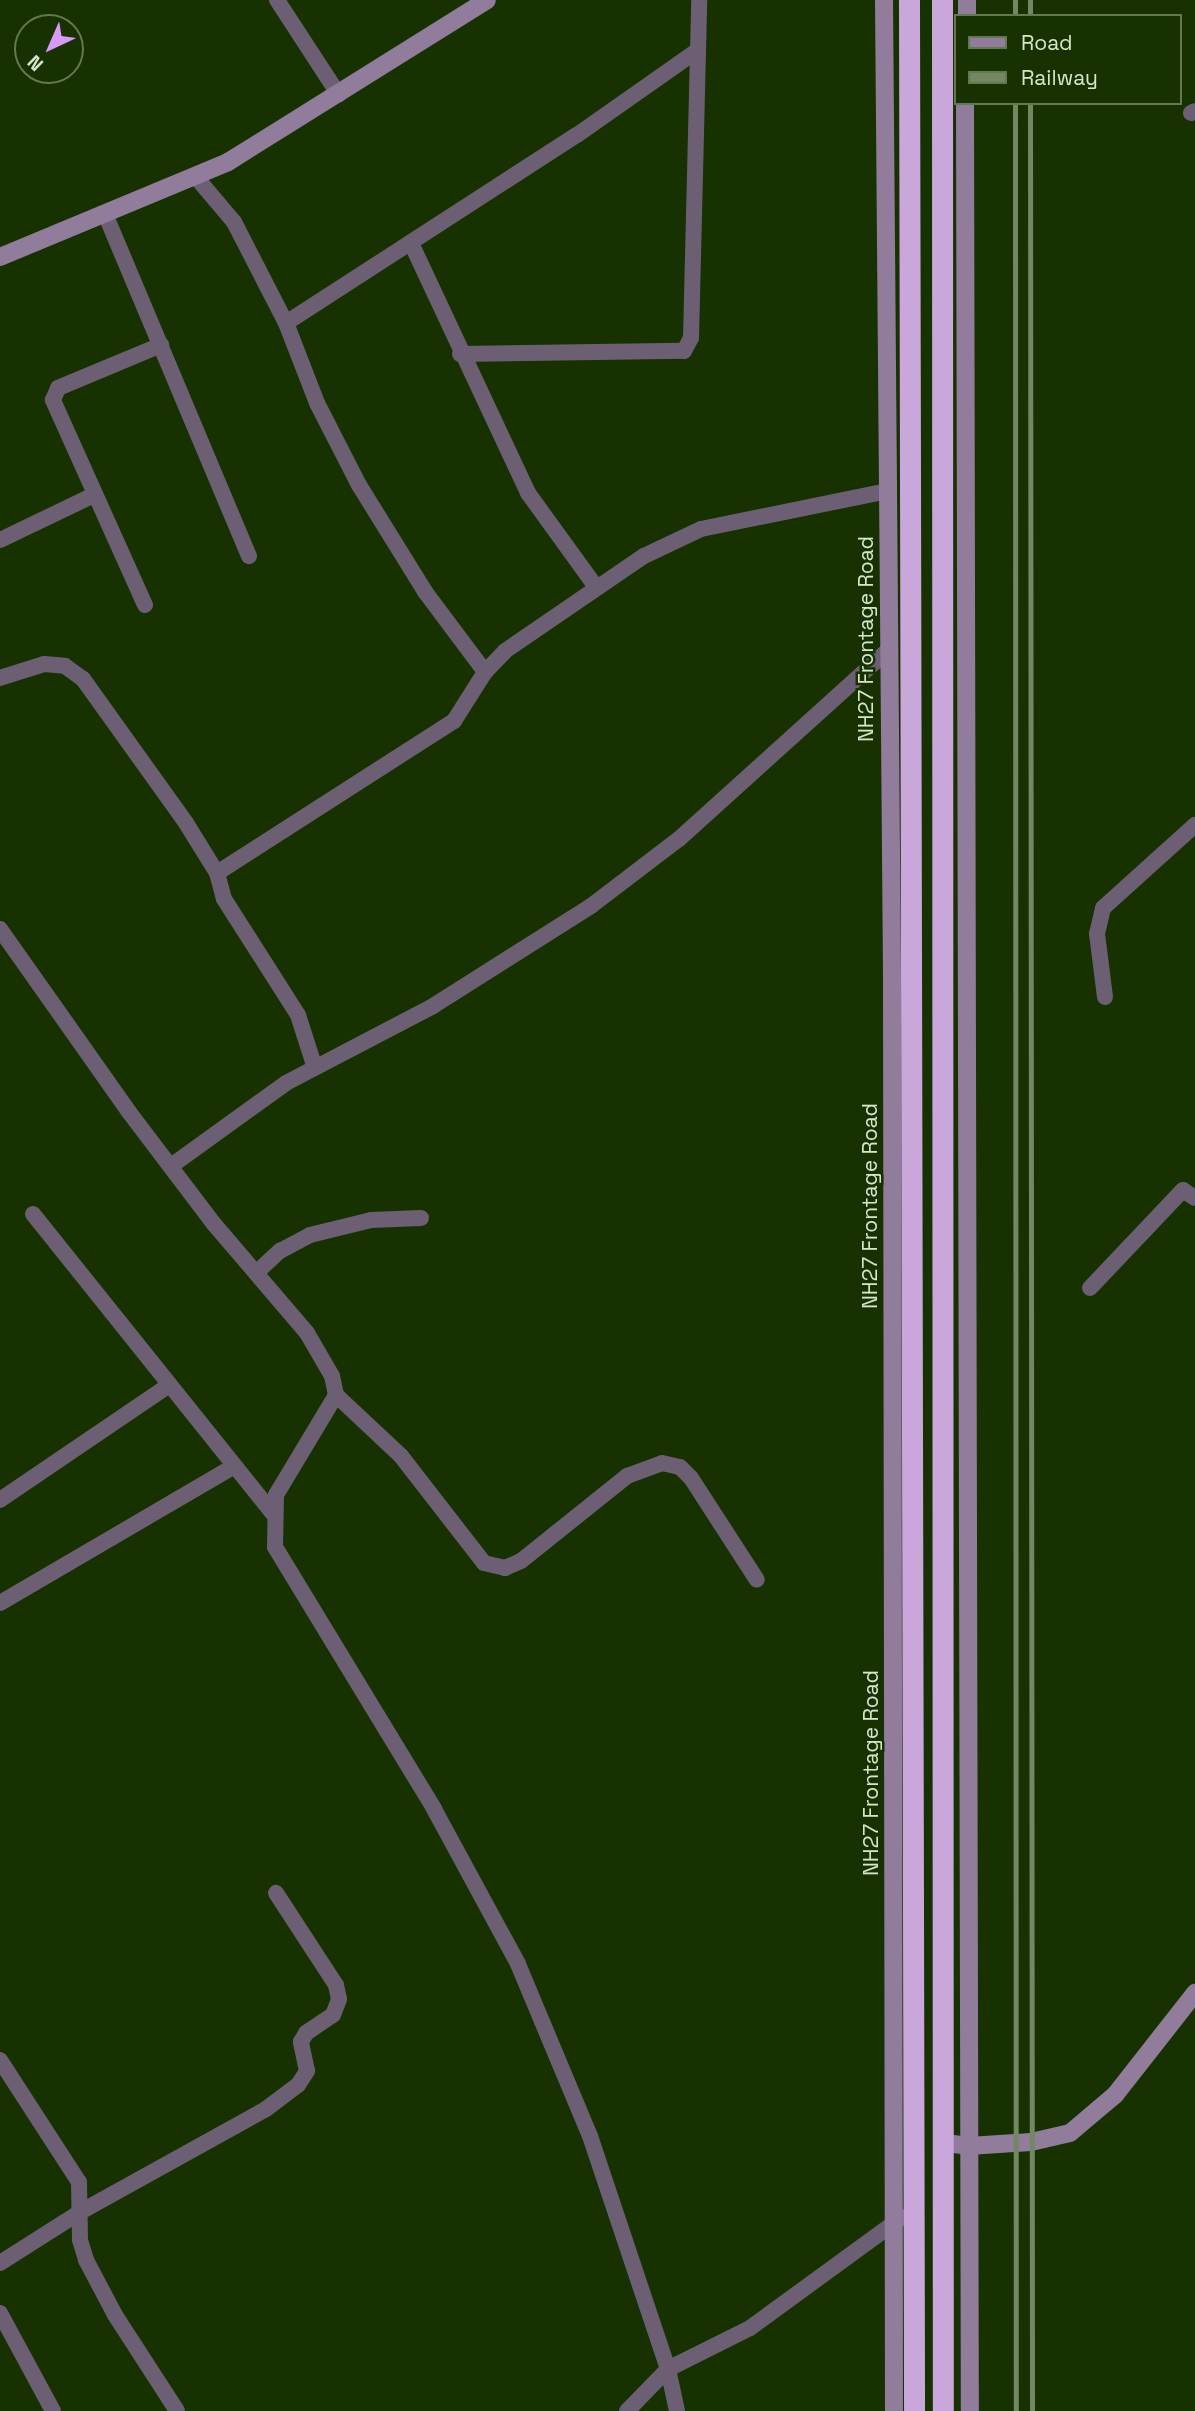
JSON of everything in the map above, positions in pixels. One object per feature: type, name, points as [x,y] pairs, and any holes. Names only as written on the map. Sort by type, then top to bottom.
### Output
[{"type":"highway","points":[[909,0],[916,2182],[914,2411]]},
{"type":"highway","points":[[942,0],[945,2143],[943,2411]]},
{"type":"highway","points":[[916,2182],[945,2185]]},
{"type":"street","points":[[277,0],[339,95]]},
{"type":"street","points":[[0,257],[106,216],[195,177],[339,95],[487,0]]},
{"type":"street","points":[[460,354],[684,351],[691,338],[695,52],[699,0]]},
{"type":"street","name":"NH27 Frontage Road","points":[[884,0],[896,2221],[894,2411]]},
{"type":"street","points":[[286,323],[411,243],[695,52]]},
{"type":"street","points":[[965,105],[970,2411]]},
{"type":"street","points":[[195,177],[234,222],[286,323],[317,403],[359,485],[426,593],[485,672]]},
{"type":"street","points":[[106,216],[249,556]]},
{"type":"street","points":[[411,243],[460,354],[528,494],[596,587]]},
{"type":"street","points":[[145,605],[53,400],[58,388],[161,345]]},
{"type":"street","points":[[216,873],[454,721],[485,672],[505,651],[644,556],[701,529],[888,491]]},
{"type":"street","points":[[0,540],[94,495]]},
{"type":"street","points":[[171,1166],[314,1065],[433,1006],[591,906],[679,839],[888,650]]},
{"type":"street","points":[[0,678],[44,664],[65,666],[83,679],[187,823],[216,873],[224,899],[298,1015],[314,1065]]},
{"type":"street","points":[[1105,997],[1097,934],[1103,908],[1195,825]]},
{"type":"street","points":[[0,929],[84,1053],[256,1273],[307,1333],[332,1376],[336,1395],[401,1456],[484,1563],[505,1568],[521,1561],[627,1476],[662,1464],[680,1466],[691,1478],[757,1580]]},
{"type":"street","points":[[1090,1288],[1183,1190],[1195,1198]]},
{"type":"street","points":[[33,1214],[273,1514]]},
{"type":"street","points":[[256,1273],[280,1251],[310,1235],[371,1220],[421,1218]]},
{"type":"street","points":[[0,1500],[169,1385]]},
{"type":"street","points":[[336,1395],[287,1472],[273,1514],[275,1547],[434,1809],[518,1964],[590,2136],[668,2369],[677,2411]]},
{"type":"street","points":[[0,1603],[233,1467]]},
{"type":"street","points":[[0,2263],[82,2211],[266,2109],[298,2085],[307,2071],[301,2042],[306,2033],[333,2015],[339,1999],[325,1966],[276,1893]]},
{"type":"street","points":[[945,2143],[969,2146],[1031,2143],[1070,2133],[1115,2095],[1195,1993]]},
{"type":"street","points":[[0,2060],[79,2182],[82,2211],[80,2240],[86,2260],[115,2315],[177,2411]]},
{"type":"street","points":[[627,2411],[668,2369],[720,2347],[750,2328],[916,2207]]},
{"type":"street","points":[[0,2313],[53,2411]]},
{"type":"railway","points":[[1015,0],[1015,14]]},
{"type":"railway","points":[[1030,0],[1030,14]]},
{"type":"railway","points":[[1015,105],[1016,2411]]},
{"type":"railway","points":[[1030,105],[1032,2411]]}]
